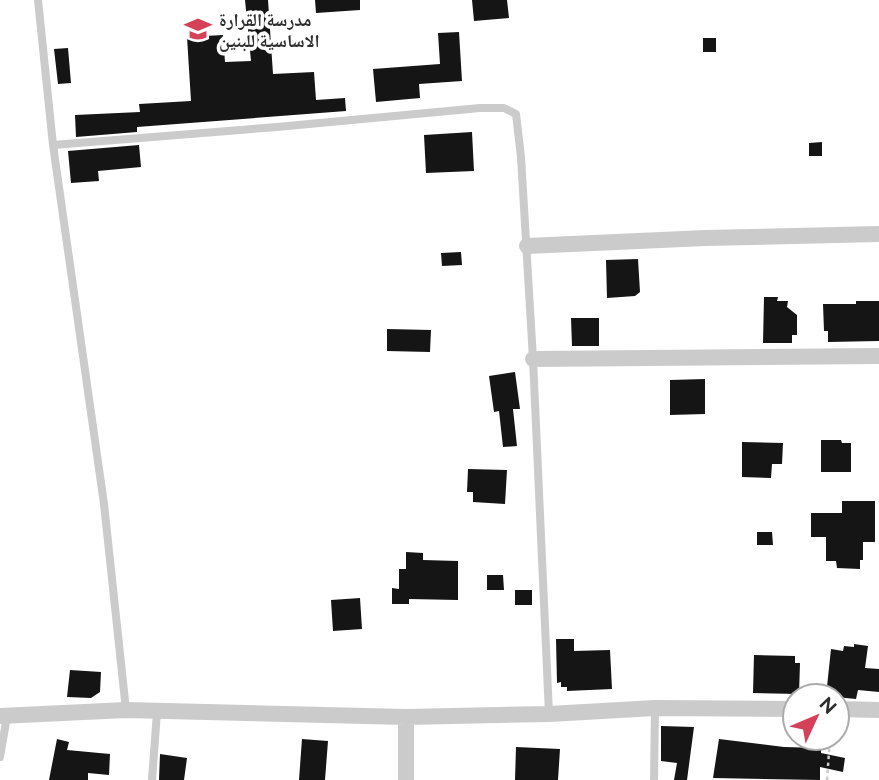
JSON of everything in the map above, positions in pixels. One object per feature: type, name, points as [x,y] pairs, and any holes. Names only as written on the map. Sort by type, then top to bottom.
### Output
[{"type":"street","points":[[527,246],[705,237],[879,234]]},
{"type":"street","points":[[533,359],[879,356]]},
{"type":"street","points":[[3,716],[126,710],[406,717],[549,714],[655,708],[781,709]]},
{"type":"street","points":[[851,709],[879,710]]},
{"type":"street","points":[[406,717],[406,780]]},
{"type":"lane","points":[[38,0],[53,145],[100,478],[126,710]]},
{"type":"lane","points":[[53,145],[276,127],[374,116],[505,108],[516,114],[527,246],[549,714]]},
{"type":"lane","points":[[654,780],[655,708]]},
{"type":"lane","points":[[152,780],[157,712]]},
{"type":"lane","points":[[0,757],[3,716]]},
{"type":"path","points":[[827,780],[829,752]]},
{"type":"building","points":[[245,0],[268,0],[273,74],[314,72],[316,100],[345,98],[346,111],[137,127],[137,132],[76,137],[75,115],[140,112],[139,104],[191,101],[187,37],[223,35],[225,62],[251,61]]},
{"type":"building","points":[[315,0],[360,0],[360,10],[316,13]]},
{"type":"building","points":[[472,0],[507,0],[509,18],[474,21]]},
{"type":"building","points":[[459,32],[462,81],[419,84],[420,98],[376,102],[373,69],[440,64],[438,33]]},
{"type":"building","points":[[703,38],[716,38],[716,52],[703,52]]},
{"type":"building","points":[[68,48],[71,83],[58,84],[54,49]]},
{"type":"building","points":[[472,132],[474,171],[426,173],[424,135]]},
{"type":"building","points":[[822,142],[822,156],[809,156],[809,143]]},
{"type":"building","points":[[139,145],[141,167],[98,171],[99,181],[71,183],[68,151]]},
{"type":"building","points":[[461,252],[462,265],[442,266],[441,253]]},
{"type":"building","points":[[638,259],[640,292],[635,296],[607,298],[606,260]]},
{"type":"building","points":[[764,297],[778,297],[777,301],[788,301],[787,307],[797,315],[797,335],[792,335],[792,343],[763,343]]},
{"type":"building","points":[[856,301],[879,301],[879,341],[828,342],[828,331],[824,331],[823,304],[856,304]]},
{"type":"building","points":[[571,318],[599,318],[599,346],[572,346]]},
{"type":"building","points":[[387,329],[431,330],[430,352],[387,351]]},
{"type":"building","points":[[515,372],[520,409],[513,409],[517,446],[503,447],[499,411],[494,412],[489,376]]},
{"type":"building","points":[[705,379],[705,414],[670,415],[670,380]]},
{"type":"building","points":[[821,440],[851,443],[851,472],[821,472]]},
{"type":"building","points":[[742,442],[783,443],[782,464],[772,464],[771,478],[742,477]]},
{"type":"building","points":[[468,469],[507,470],[505,504],[473,502],[473,492],[467,492]]},
{"type":"building","points":[[842,501],[875,501],[875,542],[863,542],[860,569],[837,568],[836,561],[826,561],[826,537],[811,537],[811,513],[842,513]]},
{"type":"building","points":[[757,532],[772,532],[773,545],[757,545]]},
{"type":"building","points":[[406,552],[423,553],[423,560],[458,561],[458,600],[409,599],[409,604],[392,604],[392,588],[399,589],[399,569],[406,569]]},
{"type":"building","points":[[487,575],[503,575],[504,590],[487,590]]},
{"type":"building","points":[[515,590],[532,590],[532,605],[515,605]]},
{"type":"building","points":[[360,598],[362,629],[333,631],[331,600]]},
{"type":"building","points":[[556,639],[574,639],[574,651],[610,650],[612,689],[567,691],[567,687],[561,687],[561,682],[557,683]]},
{"type":"building","points":[[854,644],[868,646],[865,668],[879,669],[879,692],[858,690],[856,699],[851,698],[851,682],[827,682],[831,649],[843,651],[844,646],[854,647]]},
{"type":"building","points":[[754,655],[795,656],[795,663],[800,663],[799,682],[781,682],[781,694],[753,693]]},
{"type":"building","points":[[70,670],[101,672],[100,692],[91,698],[67,697]]},
{"type":"building","points":[[661,726],[694,727],[687,780],[674,780],[677,763],[661,761]]},
{"type":"building","points":[[57,739],[69,742],[67,750],[110,754],[109,775],[88,773],[88,780],[49,780]]},
{"type":"building","points":[[302,739],[328,741],[325,780],[299,780]]},
{"type":"building","points":[[719,739],[781,747],[781,752],[821,752],[845,758],[843,772],[820,767],[820,780],[713,778]]},
{"type":"building","points":[[516,747],[560,749],[558,780],[515,780]]},
{"type":"building","points":[[160,754],[187,758],[184,780],[159,780]]},
{"type":"place","name":"مدرسة القرارة الاساسية للبنين","points":[[198,29]]}]
